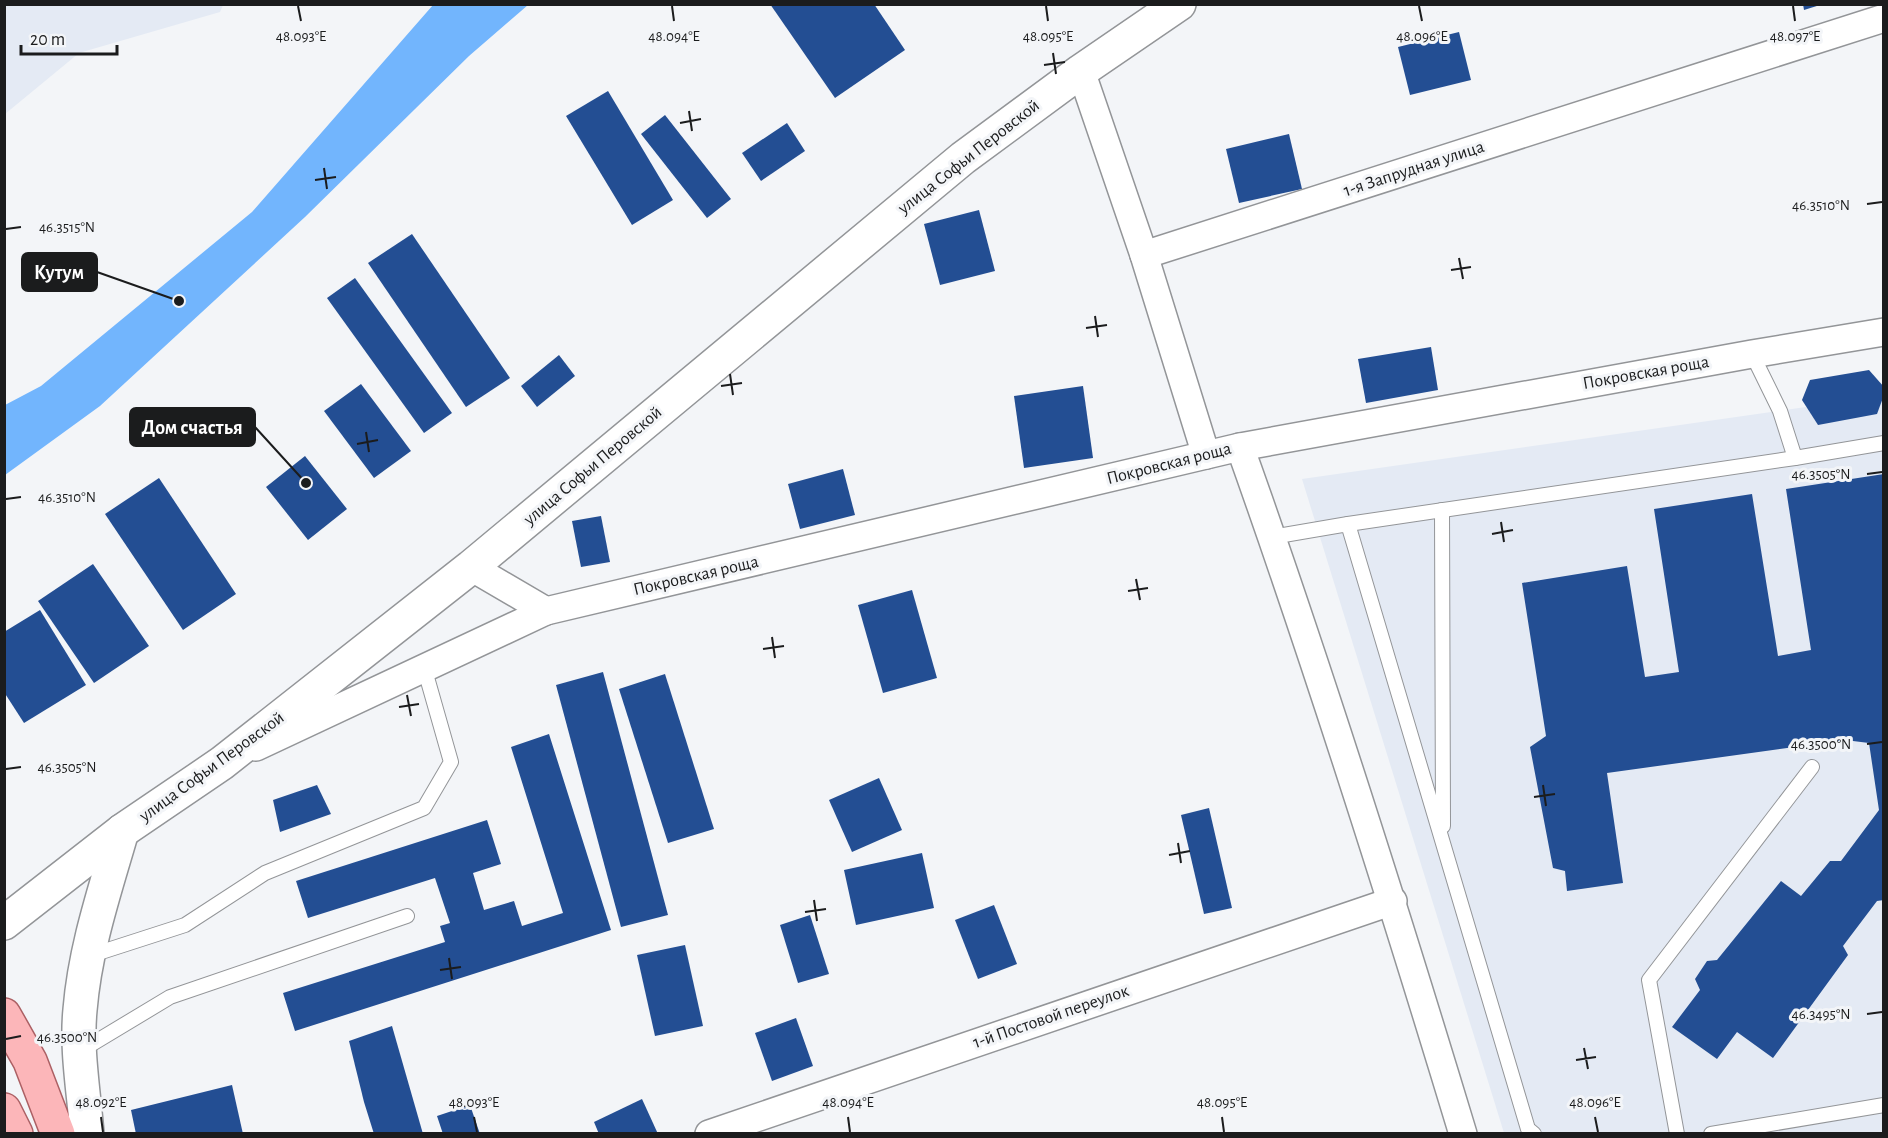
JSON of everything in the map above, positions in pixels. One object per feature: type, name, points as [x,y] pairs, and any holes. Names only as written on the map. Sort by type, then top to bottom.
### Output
[{"type":"main road","name":"улица Софьи Перовской","points":[[4,923],[123,831],[222,763],[471,567],[963,158],[1081,71],[1179,4]]},
{"type":"main road","points":[[87,1134],[80,1051],[80,1010],[91,937],[123,831]]},
{"type":"main road","points":[[4,1014],[30,1061],[58,1134]]},
{"type":"main road","points":[[4,1110],[16,1134]]},
{"type":"street","name":"1-я Запрудная улица","points":[[1144,255],[1884,18]]},
{"type":"street","points":[[1081,71],[1144,255],[1206,455]]},
{"type":"street","name":"Покровская роща","points":[[222,763],[546,611],[1240,447],[1884,332]]},
{"type":"street","points":[[1240,447],[1393,901],[1463,1134]]},
{"type":"street","points":[[471,567],[546,611]]},
{"type":"street","name":"1-й Постовой переулок","points":[[709,1134],[1393,901]]},
{"type":"lane","points":[[1752,354],[1780,411],[1795,458]]},
{"type":"lane","points":[[1272,537],[1884,443]]},
{"type":"lane","points":[[1442,510],[1443,842]]},
{"type":"lane","points":[[1348,524],[1528,1128],[1534,1134]]},
{"type":"lane","points":[[88,956],[185,925],[265,873],[424,808],[451,762],[424,667]]},
{"type":"lane","points":[[1677,1134],[1649,980],[1812,767]]},
{"type":"lane","points":[[80,1051],[171,997],[406,916]]},
{"type":"lane","points":[[1711,1134],[1884,1106]]},
{"type":"shaded area","points":[[5,4],[223,5],[220,12],[79,53],[5,114]]},
{"type":"shaded area","points":[[1883,396],[1883,1133],[1504,1133],[1302,479]]},
{"type":"water","points":[[433,5],[528,5],[469,56],[305,217],[100,406],[5,475],[5,405],[41,386],[252,212]]},
{"type":"building","points":[[770,4],[874,4],[905,50],[835,98]]},
{"type":"building","points":[[1803,4],[1820,4],[1820,5],[1804,10]]},
{"type":"building","points":[[1459,32],[1471,80],[1410,95],[1398,47]]},
{"type":"building","points":[[608,91],[673,200],[632,225],[566,116]]},
{"type":"building","points":[[665,115],[731,199],[707,218],[641,134]]},
{"type":"building","points":[[787,123],[805,151],[761,181],[742,153]]},
{"type":"building","points":[[1289,134],[1302,189],[1239,203],[1226,149]]},
{"type":"building","points":[[979,210],[995,271],[940,285],[924,224]]},
{"type":"building","points":[[412,234],[510,378],[466,407],[368,263]]},
{"type":"building","points":[[355,278],[452,413],[424,433],[327,298]]},
{"type":"building","points":[[1431,347],[1438,390],[1366,403],[1358,359]]},
{"type":"building","points":[[559,355],[575,376],[537,407],[521,386]]},
{"type":"building","points":[[1869,370],[1884,387],[1884,395],[1877,414],[1818,425],[1802,400],[1810,380]]},
{"type":"building","points":[[361,384],[411,451],[374,478],[324,411]]},
{"type":"building","points":[[1083,386],[1093,458],[1024,468],[1014,396]]},
{"type":"building","points":[[305,456],[347,509],[308,540],[266,487]]},
{"type":"building","points":[[843,469],[855,515],[800,529],[788,484]]},
{"type":"building","points":[[1884,474],[1884,900],[1877,901],[1843,946],[1848,955],[1773,1058],[1737,1032],[1717,1059],[1672,1027],[1700,990],[1695,979],[1707,961],[1717,960],[1781,881],[1801,896],[1830,861],[1841,861],[1879,810],[1869,743],[1845,740],[1607,773],[1623,883],[1567,891],[1565,871],[1553,868],[1530,747],[1546,736],[1522,583],[1627,566],[1645,677],[1679,672],[1654,509],[1752,494],[1778,656],[1811,650],[1786,489]]},
{"type":"building","points":[[159,478],[236,594],[183,630],[105,514]]},
{"type":"building","points":[[601,516],[610,562],[581,567],[572,521]]},
{"type":"building","points":[[93,564],[149,646],[94,683],[38,601]]},
{"type":"building","points":[[912,590],[937,678],[883,693],[858,605]]},
{"type":"building","points":[[40,610],[86,685],[24,723],[4,692],[4,632]]},
{"type":"building","points":[[603,672],[668,915],[621,927],[556,685]]},
{"type":"building","points":[[665,674],[714,829],[668,843],[619,689]]},
{"type":"building","points":[[549,734],[611,930],[295,1031],[283,993],[445,942],[440,926],[450,923],[435,878],[308,918],[296,881],[487,820],[501,864],[473,873],[484,910],[514,901],[522,926],[563,913],[511,747]]},
{"type":"building","points":[[879,778],[902,830],[852,852],[829,800]]},
{"type":"building","points":[[317,785],[331,814],[280,832],[273,800]]},
{"type":"building","points":[[1209,808],[1232,908],[1204,914],[1181,815]]},
{"type":"building","points":[[922,853],[934,908],[856,925],[844,870]]},
{"type":"building","points":[[994,905],[1017,964],[978,979],[955,920]]},
{"type":"building","points":[[810,915],[829,974],[798,983],[780,925]]},
{"type":"building","points":[[685,945],[703,1026],[655,1036],[637,955]]},
{"type":"building","points":[[796,1018],[813,1066],[772,1081],[755,1033]]},
{"type":"building","points":[[392,1026],[423,1134],[374,1134],[364,1102],[349,1041]]},
{"type":"building","points":[[232,1085],[243,1134],[136,1134],[131,1110]]},
{"type":"building","points":[[642,1099],[658,1134],[599,1134],[594,1122]]},
{"type":"building","points":[[470,1105],[480,1134],[443,1134],[437,1116]]},
{"type":"place","name":"Кутум","points":[[179,301]]},
{"type":"place","name":"Дом счастья","points":[[306,483]]}]
